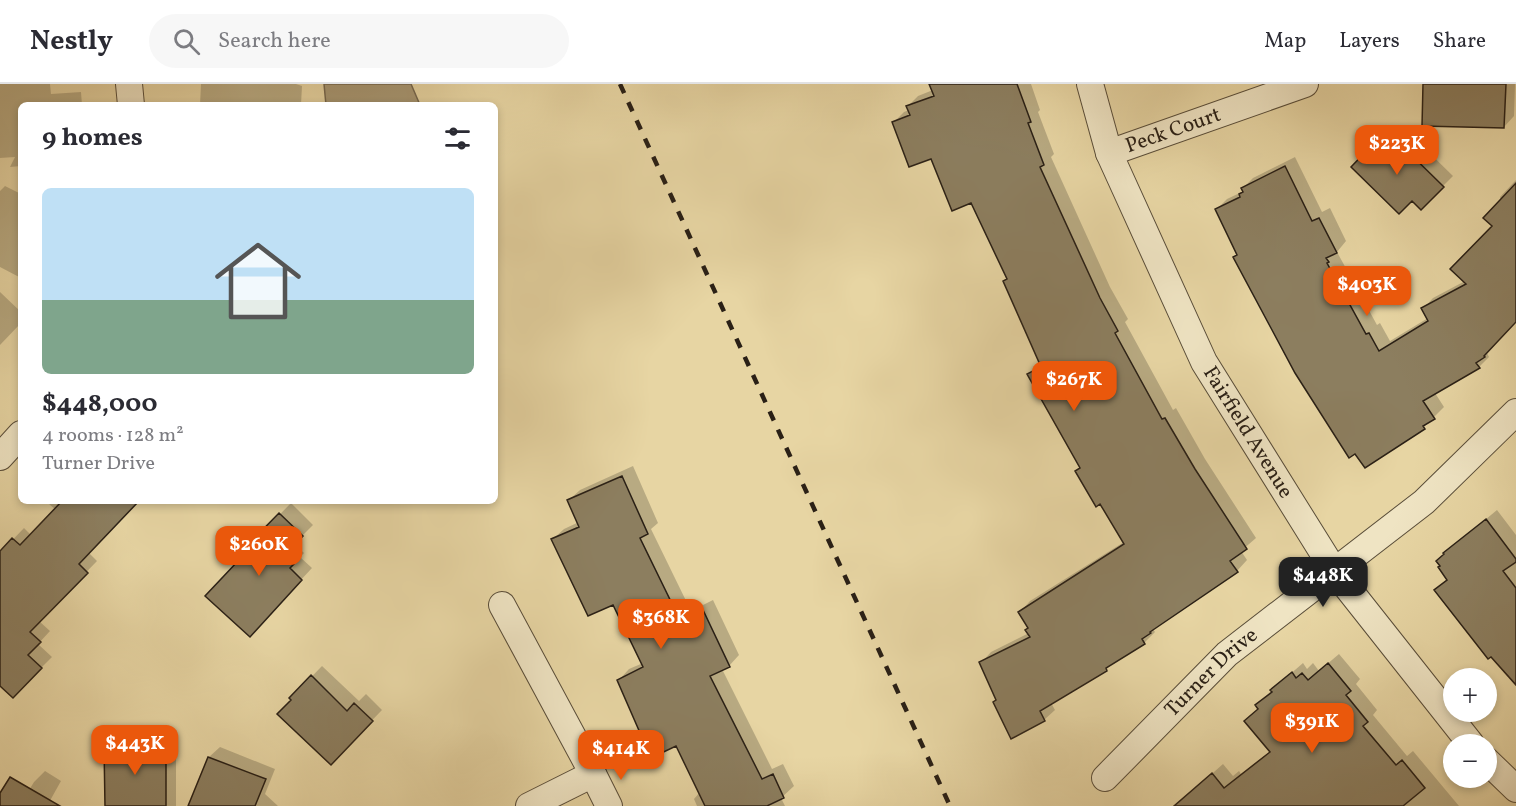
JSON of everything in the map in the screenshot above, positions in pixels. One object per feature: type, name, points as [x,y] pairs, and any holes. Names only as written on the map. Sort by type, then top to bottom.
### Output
[{"type":"street","points":[[129,84],[131,102]]},
{"type":"street","name":"Fairfield Avenue","points":[[1090,84],[1109,153],[1204,362],[1335,572],[1463,734]]},
{"type":"street","name":"Peck Court","points":[[1109,153],[1305,84]]},
{"type":"street","name":"Turner Drive","points":[[1105,778],[1227,654],[1424,502],[1516,412]]},
{"type":"street","points":[[0,457],[18,437]]},
{"type":"street","points":[[502,605],[609,806]]},
{"type":"street","points":[[1497,771],[1516,789]]},
{"type":"street","points":[[529,806],[593,774]]},
{"type":"shaded area","points":[[324,84],[411,84],[419,102],[326,102]]},
{"type":"building","points":[[929,84],[1017,84],[1031,122],[1028,123],[1044,165],[1040,167],[1100,298],[1118,331],[1115,333],[1162,419],[1165,418],[1247,549],[1230,561],[1238,572],[1150,632],[1142,639],[1145,644],[1106,668],[1107,671],[1040,711],[1045,721],[1011,739],[993,702],[996,700],[979,662],[1030,637],[1025,630],[1028,628],[1018,612],[1124,544],[1100,504],[1096,507],[1075,471],[1080,468],[1027,374],[1041,367],[1003,281],[1007,279],[971,203],[952,211],[931,159],[909,167],[892,122],[910,115],[906,106],[934,96]]},
{"type":"building","points":[[1423,84],[1506,84],[1504,128],[1422,126]]},
{"type":"building","points":[[1388,137],[1391,139],[1393,137],[1444,187],[1421,210],[1412,201],[1399,214],[1351,167],[1375,142],[1380,146]]},
{"type":"building","points":[[1285,166],[1312,221],[1319,218],[1337,253],[1326,258],[1329,262],[1327,263],[1366,334],[1369,333],[1379,351],[1428,321],[1421,308],[1466,284],[1450,269],[1492,226],[1483,218],[1516,183],[1516,322],[1485,357],[1476,363],[1480,368],[1423,401],[1435,419],[1423,426],[1425,429],[1365,468],[1355,454],[1349,458],[1295,373],[1233,257],[1237,255],[1215,209],[1240,197],[1239,194],[1243,192],[1241,188]]},
{"type":"building","points":[[622,476],[648,534],[640,538],[680,620],[703,610],[730,667],[710,676],[762,779],[773,774],[784,798],[767,806],[705,806],[676,746],[651,758],[617,680],[643,667],[613,605],[588,616],[551,539],[579,527],[567,500]]},
{"type":"building","points":[[59,504],[136,504],[79,564],[88,573],[30,632],[41,642],[28,655],[42,668],[13,698],[0,686],[0,551],[12,538],[20,545]]},
{"type":"building","points":[[279,513],[303,536],[285,555],[294,564],[290,568],[302,580],[250,637],[205,596],[238,561],[235,558]]},
{"type":"building","points":[[1486,519],[1516,559],[1516,562],[1503,571],[1516,588],[1516,685],[1491,657],[1488,659],[1434,590],[1447,580],[1436,561]]},
{"type":"building","points":[[1328,663],[1351,691],[1346,695],[1368,722],[1363,726],[1396,765],[1402,760],[1425,788],[1403,806],[1174,806],[1212,773],[1224,788],[1270,752],[1244,721],[1258,709],[1255,705],[1292,672],[1296,678],[1302,673],[1308,680]]},
{"type":"building","points":[[311,675],[347,711],[354,703],[373,721],[331,765],[277,714]]},
{"type":"building","points":[[166,745],[166,806],[105,806],[104,746]]},
{"type":"building","points":[[208,757],[266,779],[255,806],[188,806]]},
{"type":"building","points":[[10,777],[60,806],[0,806],[0,793]]},
{"type":"railway","points":[[620,84],[950,806]]}]
